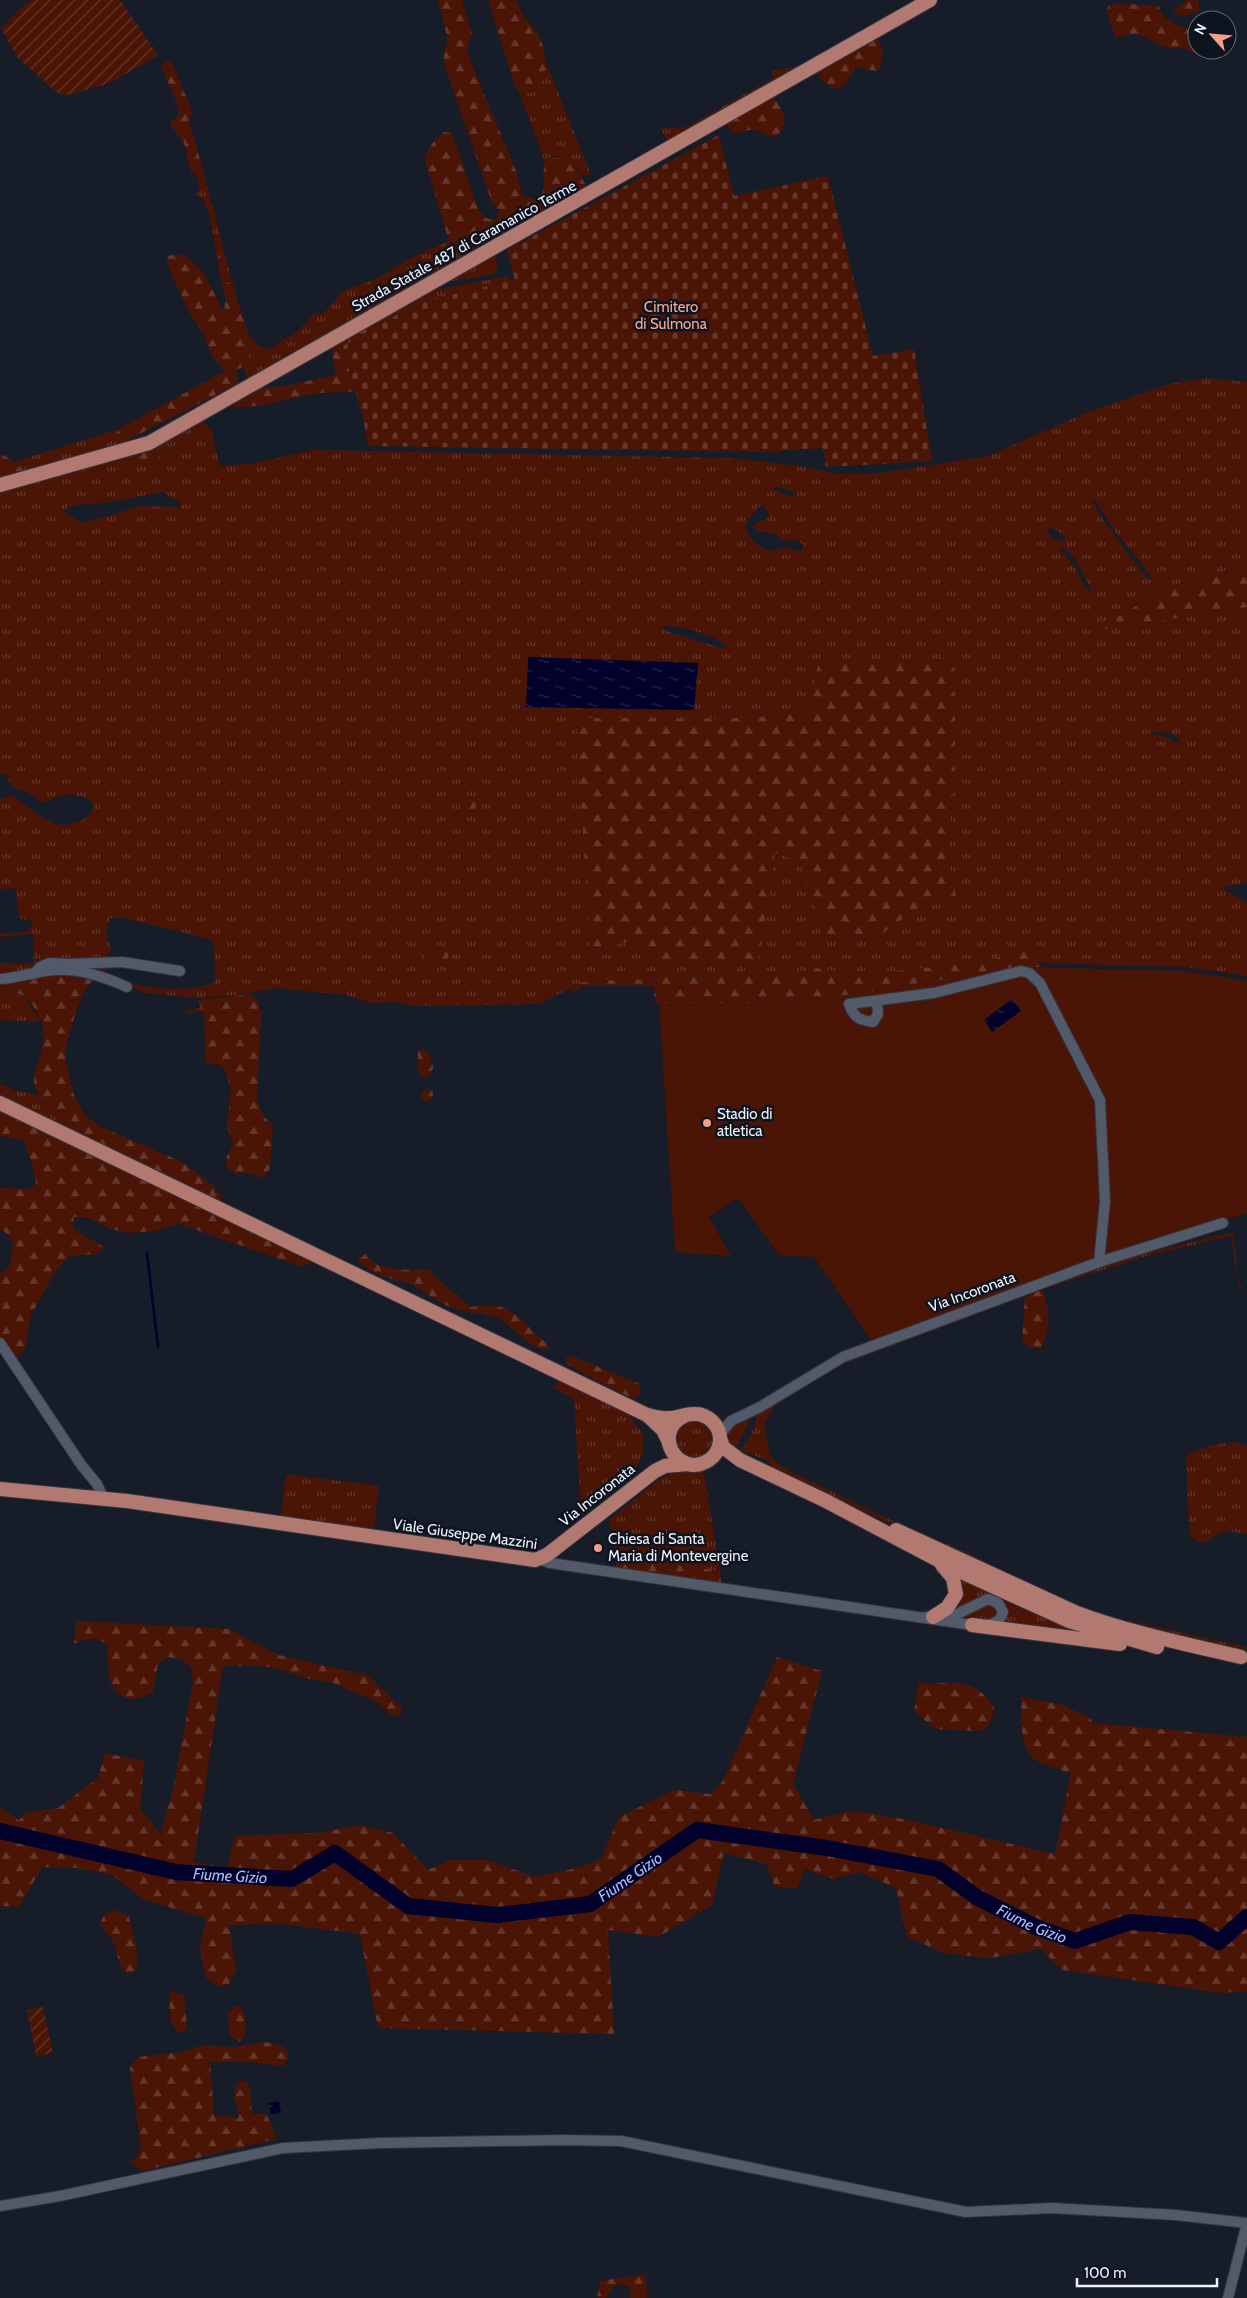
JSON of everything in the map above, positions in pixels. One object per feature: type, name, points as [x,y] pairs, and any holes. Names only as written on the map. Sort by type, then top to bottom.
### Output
[{"type":"main road","name":"Strada Statale 487 di Caramanico Terme","points":[[0,485],[149,444],[930,0]]},
{"type":"main road","points":[[0,1103],[646,1415],[663,1430],[676,1457],[688,1464],[699,1464],[718,1457],[740,1460]]},
{"type":"main road","points":[[646,1415],[670,1418],[695,1414],[709,1418],[716,1426],[723,1447],[740,1460],[826,1502],[938,1561],[1054,1616],[1106,1634],[1157,1648]]},
{"type":"main road","points":[[669,1444],[672,1426],[684,1416]]},
{"type":"main road","points":[[709,1460],[716,1452],[720,1436]]},
{"type":"main road","name":"Via Incoronata","points":[[540,1559],[655,1470],[666,1456],[669,1444]]},
{"type":"main road","name":"Via Incoronata","points":[[655,1470],[665,1466],[688,1464]]},
{"type":"main road","name":"Viale Giuseppe Mazzini","points":[[0,1489],[104,1499],[514,1558],[540,1559]]},
{"type":"main road","points":[[826,1502],[915,1538],[1077,1614],[1177,1643],[1244,1657]]},
{"type":"main road","points":[[929,1617],[947,1608],[956,1594],[953,1578],[938,1561]]},
{"type":"main road","points":[[972,1625],[1216,1657],[1244,1657]]},
{"type":"street","points":[[34,974],[40,967],[49,962],[70,964],[122,962],[180,971]]},
{"type":"street","points":[[0,979],[19,978],[55,970],[79,971],[108,978],[127,987]]},
{"type":"street","points":[[878,1001],[934,993],[1021,971],[1029,973],[1040,983],[1100,1100],[1105,1201],[1098,1262]]},
{"type":"street","name":"Via Incoronata","points":[[720,1436],[727,1424],[760,1407],[843,1357],[1098,1262],[1223,1223]]},
{"type":"street","points":[[0,1343],[82,1466],[98,1484],[104,1499]]},
{"type":"street","name":"Via Incoronata","points":[[709,1418],[742,1415]]},
{"type":"street","name":"Via Incoronata","points":[[559,1546],[563,1560],[571,1566]]},
{"type":"street","name":"Viale Giuseppe Mazzini","points":[[540,1559],[545,1562],[571,1566],[929,1617],[972,1625],[984,1626],[998,1621],[1003,1614],[1000,1605],[988,1599],[955,1615],[929,1617]]},
{"type":"street","points":[[0,2206],[68,2194],[283,2148],[427,2142],[622,2141],[966,2212],[1052,2208],[1176,2215],[1247,2223],[1228,2298]]},
{"type":"green space","points":[[32,0],[120,0],[158,55],[110,83],[69,95],[59,94],[18,58],[1,28],[24,5]]},
{"type":"green space","points":[[438,0],[462,0],[472,35],[467,49],[469,57],[518,176],[522,196],[536,199],[543,192],[544,160],[552,158],[566,160],[576,168],[586,187],[494,238],[477,234],[449,241],[425,161],[429,148],[437,138],[444,132],[452,133],[479,212],[488,219],[497,220],[499,210],[492,203],[444,63],[444,52],[448,40]]},
{"type":"green space","points":[[488,0],[516,0],[526,20],[536,31],[540,39],[545,56],[545,73],[543,81],[532,92],[523,92],[515,86]]},
{"type":"green space","points":[[1186,0],[1198,0],[1200,10],[1187,10],[1187,15],[1183,16],[1176,14],[1173,8],[1176,9]]},
{"type":"green space","points":[[1114,3],[1159,6],[1165,17],[1187,30],[1187,50],[1163,46],[1145,37],[1133,34],[1116,38],[1106,11],[1109,5]]},
{"type":"green space","points":[[873,39],[878,40],[883,50],[880,68],[876,71],[857,67],[844,85],[838,89],[825,83],[816,72]]},
{"type":"green space","points":[[166,61],[172,62],[193,115],[189,120],[205,177],[197,176],[191,172],[184,143],[169,123],[179,115],[178,106],[161,66]]},
{"type":"green space","points":[[546,63],[591,175],[582,175],[579,170],[552,157],[544,160],[522,99],[515,86],[522,93],[544,79]]},
{"type":"green space","points":[[805,65],[667,141],[661,128],[681,128],[690,125],[773,78],[772,71]]},
{"type":"green space","points":[[773,97],[780,107],[784,118],[783,129],[779,133],[773,137],[756,130],[737,133],[728,128],[725,122]]},
{"type":"green space","name":"Cimitero di Sulmona","points":[[719,135],[734,196],[828,176],[873,356],[914,349],[932,461],[826,467],[823,448],[764,452],[368,446],[363,417],[343,346],[419,302],[515,280],[507,250]]},
{"type":"green space","points":[[197,176],[205,177],[232,282],[227,283],[223,291],[210,217],[204,200],[197,194],[199,186]]},
{"type":"green space","points":[[477,234],[494,238],[248,378],[243,367],[249,364],[248,334],[257,345],[269,349],[299,330],[313,314],[324,313],[343,291],[378,278],[409,259],[449,241]]},
{"type":"green space","points":[[494,251],[498,265],[495,274],[440,283]]},
{"type":"green space","points":[[180,254],[196,264],[207,279],[224,311],[226,297],[223,291],[227,283],[232,282],[248,334],[249,364],[236,370],[239,383],[118,445],[114,437],[119,429],[225,371],[213,358],[204,335],[189,312],[167,263],[168,256]]},
{"type":"green space","points":[[508,276],[512,281],[419,302],[410,301],[424,292]]},
{"type":"green space","points":[[410,301],[419,302],[343,346],[355,392],[312,394],[262,405],[232,407],[238,397],[253,388],[280,387],[335,375],[332,346]]},
{"type":"green space","points":[[1206,378],[1247,382],[1247,568],[1216,576],[1096,630],[1247,607],[1247,883],[1221,887],[1247,903],[1247,976],[1188,967],[1041,963],[1029,945],[1020,946],[995,959],[858,975],[815,968],[805,971],[716,977],[675,976],[627,981],[603,980],[583,982],[539,1004],[416,1006],[394,1002],[372,1003],[346,995],[276,988],[237,995],[198,998],[145,993],[108,978],[0,979],[0,963],[33,964],[34,934],[0,937],[0,934],[28,932],[34,920],[20,919],[15,888],[0,889],[0,799],[11,795],[42,817],[59,824],[84,820],[94,806],[92,801],[71,794],[40,802],[28,792],[13,788],[5,773],[0,774],[0,485],[105,457],[198,418],[211,429],[220,466],[249,464],[315,450],[730,458],[806,467],[838,474],[882,473],[988,456],[1086,413],[1169,384]],"holes":[[[776,486],[795,492],[790,497],[771,488]],[[162,492],[181,503],[179,507],[139,506],[82,523],[63,511],[69,506],[111,502]],[[1092,500],[1095,500],[1118,536],[1141,562],[1152,579],[1149,580],[1099,514]],[[760,506],[764,506],[769,516],[766,520],[756,523],[752,527],[762,532],[777,534],[779,539],[786,541],[795,539],[804,545],[801,552],[785,547],[774,551],[760,546],[746,530],[748,520]],[[1050,528],[1057,530],[1065,538],[1063,541],[1055,540],[1046,531]],[[1062,548],[1067,550],[1080,566],[1091,591],[1086,590],[1077,570],[1061,550]],[[665,626],[671,626],[696,631],[725,644],[726,647],[721,648],[663,630]],[[529,657],[693,710],[527,707]],[[809,714],[955,757],[948,854],[956,897],[912,912],[876,938],[826,934],[799,861],[775,853],[657,959],[631,941],[591,949],[718,719]],[[1160,732],[1171,733],[1180,741],[1176,743],[1158,734],[1153,736],[1151,734]],[[111,918],[125,918],[210,939],[214,945],[215,982],[189,988],[160,988],[130,983],[105,974],[111,947],[106,936],[107,925]]]},
{"type":"green space","points":[[119,429],[114,437],[118,445],[26,472],[14,462]]},
{"type":"green space","points":[[164,442],[165,447],[157,461],[124,462],[114,456]]},
{"type":"green space","points":[[0,455],[4,455],[26,472],[0,479]]},
{"type":"green space","points":[[1247,568],[1247,607],[1094,631],[1158,593]]},
{"type":"green space","points":[[953,658],[955,757],[948,854],[956,897],[912,912],[876,938],[826,934],[799,861],[775,853],[759,959],[657,959],[631,941],[590,949],[576,718],[718,719],[809,714],[818,665]]},
{"type":"green space","points":[[467,796],[473,796],[477,803],[473,810],[467,810],[463,806],[463,800]]},
{"type":"green space","points":[[219,895],[224,899],[223,903],[215,906],[208,900]]},
{"type":"green space","points":[[1030,945],[1035,950],[1041,967],[1020,967],[822,999],[750,1003],[655,1004],[654,986],[585,986],[572,993],[571,989],[583,982],[603,980],[627,981],[676,976],[716,977],[805,971],[815,968],[858,975],[995,959],[1020,946]]},
{"type":"green space","points":[[447,948],[449,952],[448,958],[440,965],[431,963],[423,957],[427,953],[439,954]]},
{"type":"green space","points":[[1020,967],[1186,971],[1247,981],[1247,1213],[871,1340],[814,1257],[779,1255],[738,1198],[709,1217],[731,1256],[675,1252],[659,1003],[750,1003],[822,999]]},
{"type":"green space","points":[[55,972],[96,977],[87,987],[78,1005],[66,1046],[66,1062],[74,1095],[84,1114],[99,1126],[182,1162],[213,1185],[221,1195],[222,1203],[80,1135],[74,1123],[42,1099],[36,1090],[34,1082],[42,1049],[43,1029],[41,1022],[27,998],[10,990],[3,981]]},
{"type":"green space","points":[[3,981],[9,991],[26,998],[40,1022],[0,1020],[0,982]]},
{"type":"green space","points":[[252,994],[259,1004],[261,1014],[257,1100],[263,1115],[273,1126],[270,1168],[264,1178],[245,1172],[235,1174],[226,1167],[227,1156],[233,1142],[227,1127],[231,1089],[225,1070],[220,1065],[206,1063],[204,1012],[185,1013],[189,1010],[201,1008],[198,1000]]},
{"type":"green space","points":[[423,1049],[429,1054],[433,1067],[430,1075],[422,1077],[418,1070],[418,1050]]},
{"type":"green space","points":[[0,1084],[16,1091],[40,1095],[44,1101],[73,1122],[78,1128],[80,1135],[0,1096]]},
{"type":"green space","points":[[425,1089],[429,1089],[433,1095],[429,1101],[425,1101],[421,1097],[421,1093]]},
{"type":"green space","points":[[0,1108],[315,1260],[303,1267],[179,1224],[154,1231],[128,1233],[111,1229],[87,1217],[74,1217],[73,1229],[104,1247],[97,1254],[69,1256],[55,1272],[31,1315],[25,1347],[16,1361],[0,1339],[0,1273],[9,1267],[12,1245],[9,1236],[0,1229],[0,1188],[30,1189],[36,1184],[31,1160],[23,1140],[0,1136]]},
{"type":"green space","points":[[1233,1232],[1239,1283],[1247,1293],[1239,1287],[1231,1236],[1147,1256],[1043,1289],[844,1364],[810,1380],[844,1362],[1111,1262]]},
{"type":"green space","points":[[365,1254],[374,1263],[382,1266],[399,1270],[422,1269],[430,1271],[471,1307],[498,1306],[507,1309],[547,1343],[549,1349],[537,1348],[500,1319],[450,1307],[409,1283],[382,1276],[372,1271],[357,1261]]},
{"type":"green space","points":[[1043,1289],[1048,1312],[1047,1334],[1041,1348],[1031,1348],[1022,1342],[1025,1297]]},
{"type":"green space","points":[[572,1356],[640,1384],[640,1394],[634,1399],[597,1381],[566,1363],[566,1357]]},
{"type":"green space","points":[[560,1380],[626,1410],[643,1434],[643,1453],[637,1468],[581,1517],[574,1398],[554,1388]]},
{"type":"green space","points":[[810,1380],[776,1405],[766,1420],[766,1439],[770,1455],[780,1466],[877,1514],[964,1551],[1057,1597],[1106,1616],[1247,1647],[1247,1650],[1210,1646],[1103,1619],[776,1472],[767,1460],[741,1451],[755,1427],[756,1415]]},
{"type":"green space","points":[[749,1417],[749,1422],[735,1449],[729,1443],[728,1433],[735,1423]]},
{"type":"green space","points":[[694,1419],[708,1425],[714,1439],[708,1453],[694,1459],[680,1453],[674,1439],[680,1425]]},
{"type":"green space","points":[[1234,1442],[1247,1446],[1247,1534],[1223,1531],[1208,1541],[1200,1543],[1191,1537],[1189,1529],[1186,1455],[1208,1446]]},
{"type":"green space","points":[[673,1472],[704,1472],[720,1571],[616,1557],[616,1540],[608,1521],[657,1481]]},
{"type":"green space","points":[[286,1474],[379,1486],[374,1530],[280,1517]]},
{"type":"green space","points":[[616,1557],[720,1571],[721,1583],[616,1568]]},
{"type":"green space","points":[[962,1579],[1088,1632],[1086,1634],[1006,1624],[1002,1601],[953,1613],[959,1584]]},
{"type":"green space","points":[[983,1604],[994,1604],[996,1613],[991,1621],[968,1622],[962,1616]]},
{"type":"green space","points":[[76,1621],[229,1629],[279,1655],[369,1676],[401,1707],[401,1716],[391,1715],[375,1701],[331,1682],[309,1679],[263,1666],[223,1666],[194,1862],[227,1868],[235,1836],[318,1833],[360,1825],[393,1833],[428,1870],[450,1860],[487,1860],[535,1877],[581,1867],[601,1859],[619,1817],[674,1790],[711,1794],[723,1781],[777,1657],[822,1671],[793,1784],[814,1820],[849,1811],[898,1818],[1055,1854],[1071,1773],[1044,1764],[1031,1756],[1024,1741],[1021,1697],[1063,1705],[1090,1718],[1093,1723],[1247,1737],[1247,1991],[1222,1993],[1062,1970],[1041,1949],[990,1958],[944,1953],[907,1937],[896,1888],[859,1872],[833,1879],[805,1869],[797,1888],[775,1887],[767,1864],[724,1853],[712,1905],[658,1937],[608,1930],[614,2034],[378,2028],[360,1934],[276,1923],[229,1925],[236,1970],[229,1984],[221,1987],[206,1978],[200,1949],[206,1918],[145,1900],[112,1875],[77,1868],[42,1867],[19,1907],[0,1906],[0,1807],[19,1820],[26,1813],[58,1808],[98,1778],[105,1753],[144,1761],[140,1809],[160,1833],[173,1790],[193,1682],[191,1667],[181,1659],[168,1657],[158,1664],[153,1693],[133,1700],[117,1694],[109,1679],[107,1644],[90,1639],[74,1644]]},
{"type":"green space","points":[[919,1681],[929,1684],[964,1684],[976,1689],[994,1707],[992,1720],[985,1730],[935,1729],[914,1711]]},
{"type":"green space","points":[[114,1910],[129,1916],[137,1953],[136,1967],[133,1973],[127,1974],[123,1970],[114,1944],[100,1923],[105,1914]]},
{"type":"green space","points":[[172,1991],[185,1997],[187,2029],[180,2032],[176,2031],[170,2020],[169,1993]]},
{"type":"green space","points":[[239,2006],[244,2013],[246,2025],[244,2038],[239,2042],[230,2036],[228,2012],[234,2007]]},
{"type":"green space","points":[[43,2007],[53,2053],[36,2056],[27,2010]]},
{"type":"green space","points":[[265,2042],[282,2046],[288,2052],[288,2059],[284,2065],[251,2062],[210,2062],[214,2115],[239,2118],[234,2093],[240,2080],[247,2082],[250,2088],[252,2114],[266,2113],[277,2139],[142,2171],[129,2161],[138,2157],[141,2148],[130,2068],[138,2057],[182,2052],[200,2046],[236,2047]]},
{"type":"green space","points":[[646,2274],[647,2298],[630,2298],[630,2287],[622,2284],[615,2285],[606,2298],[597,2298],[600,2281]]},
{"type":"water","points":[[528,657],[698,663],[694,710],[526,707]]},
{"type":"water","points":[[1012,999],[1021,1011],[992,1032],[984,1020]]},
{"type":"water","points":[[279,2101],[281,2113],[271,2114],[269,2103]]},
{"type":"waterway","points":[[147,1253],[158,1347]]},
{"type":"waterway","name":"Fiume Gizio","points":[[0,1831],[176,1872],[292,1879],[335,1853],[408,1906],[497,1915],[590,1904],[697,1830],[827,1848],[938,1869],[978,1898],[1036,1927],[1075,1941],[1130,1922],[1193,1927],[1219,1942],[1247,1917]]},
{"type":"place","name":"Stadio di atletica","points":[[707,1123]]},
{"type":"place","name":"Chiesa di Santa Maria di Montevergine","points":[[598,1548]]}]
